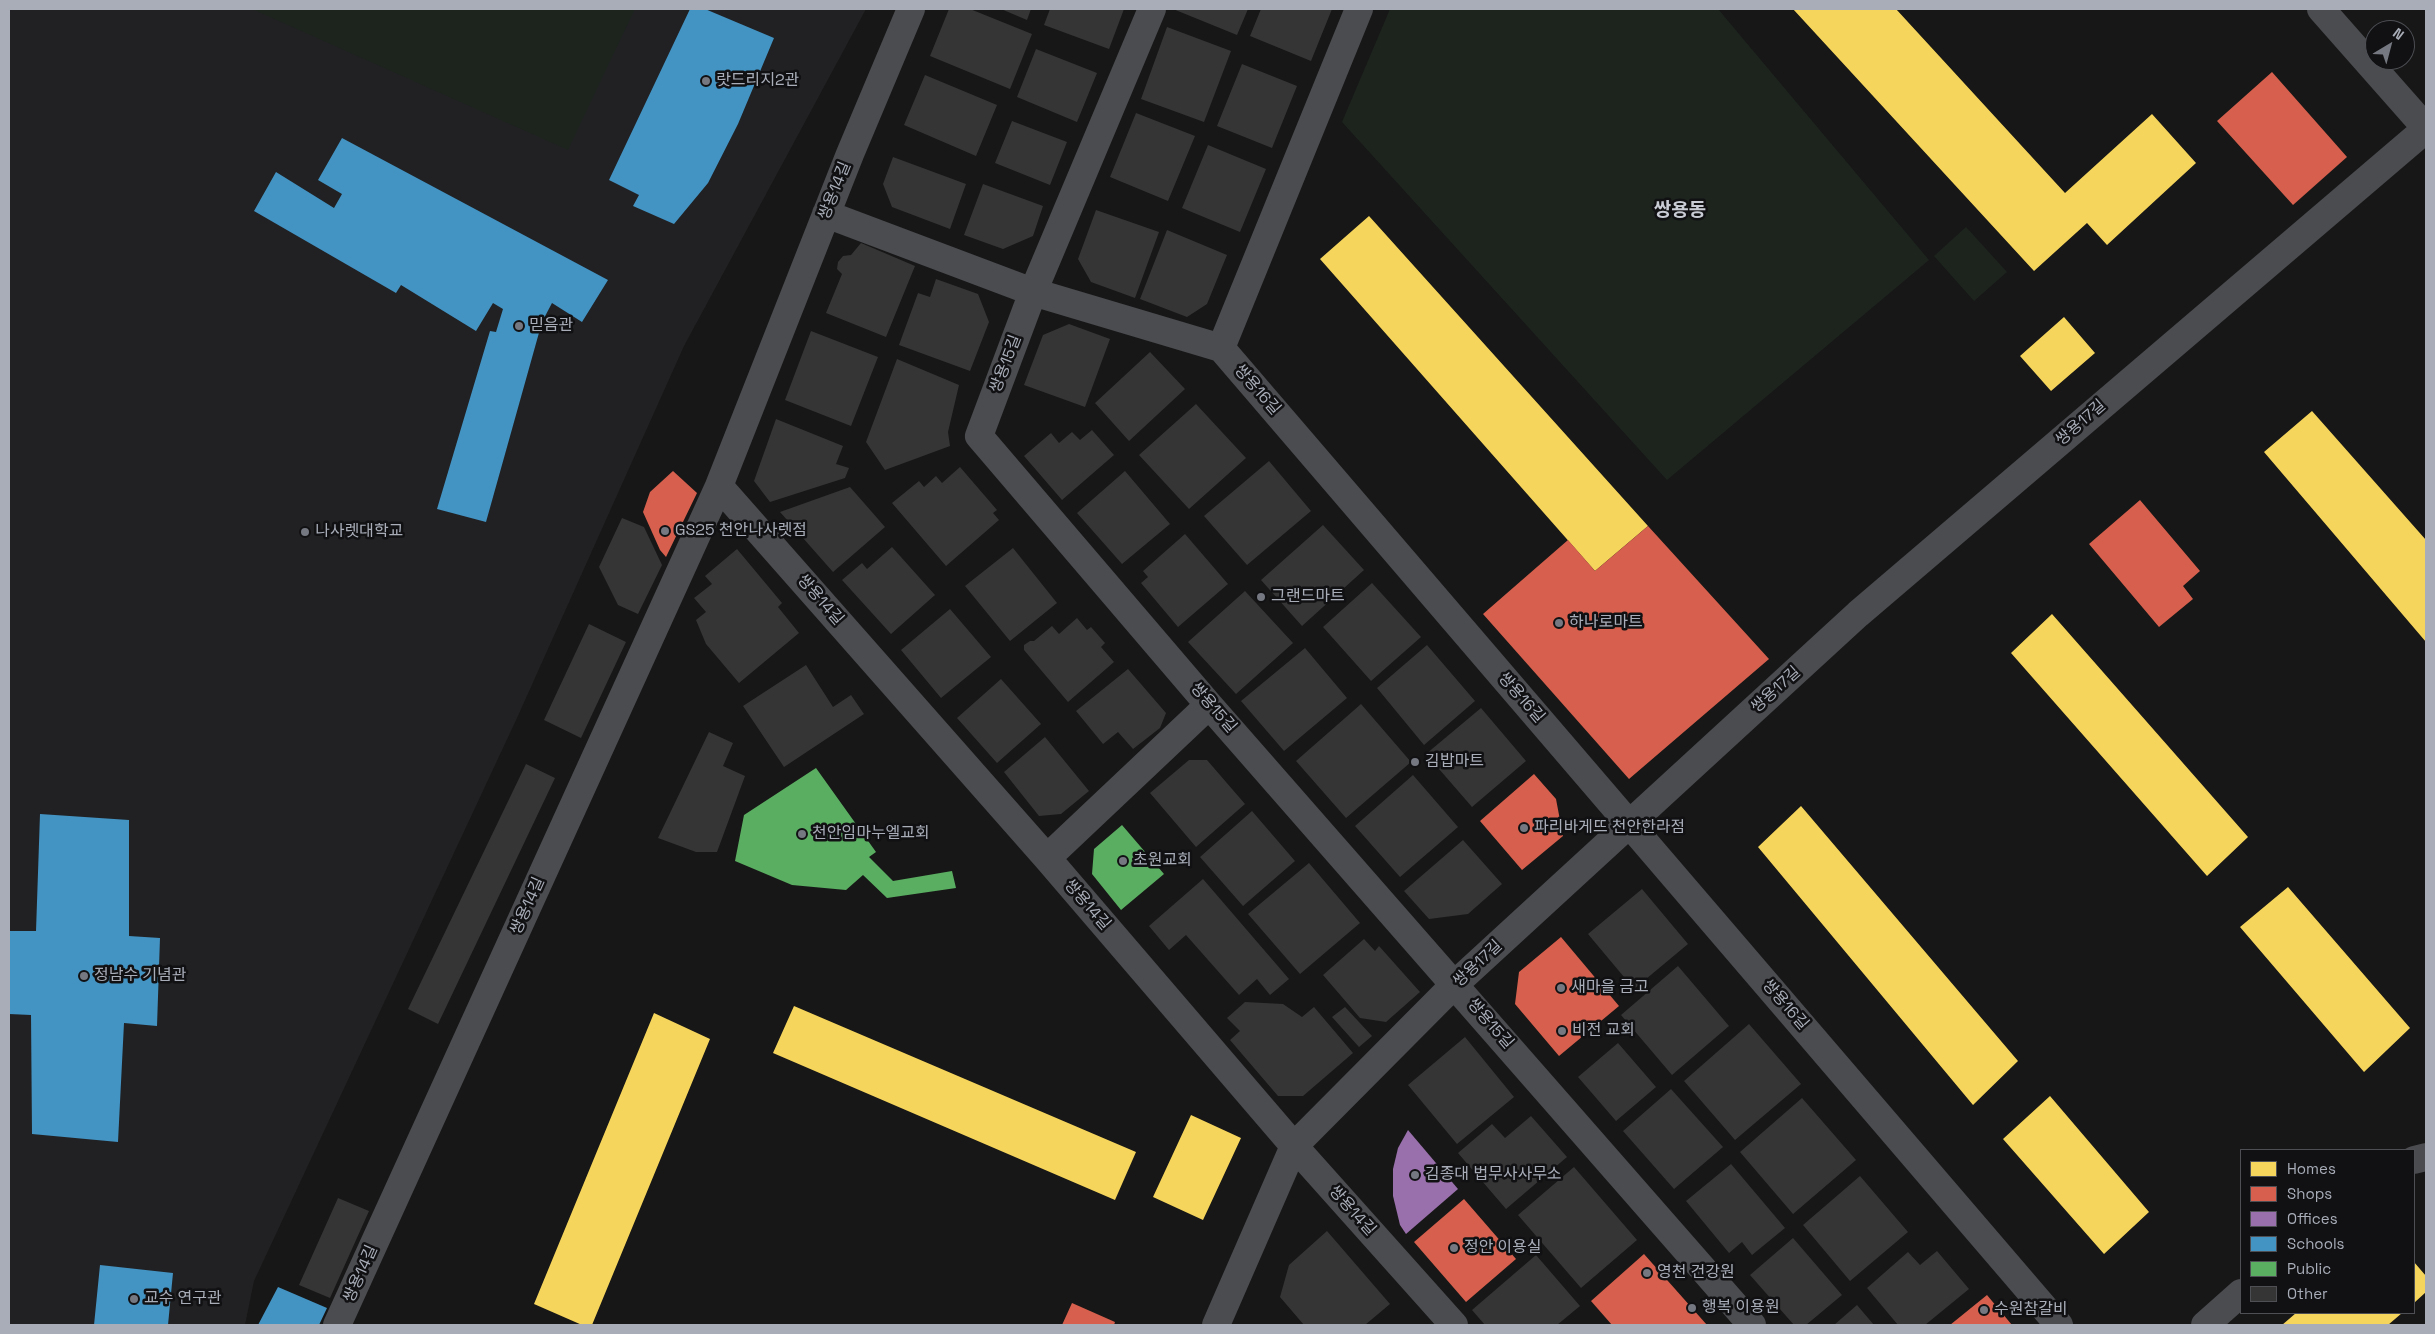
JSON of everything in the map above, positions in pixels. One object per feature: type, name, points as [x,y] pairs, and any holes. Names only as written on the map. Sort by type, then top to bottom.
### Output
[{"type":"street","name":"쌍용14길","points":[[338,1325],[720,486],[826,214],[911,9]]},
{"type":"street","name":"쌍용15길","points":[[1152,9],[1033,292],[979,436],[1210,705],[1752,1325]]},
{"type":"street","points":[[826,214],[1033,292],[1221,348],[1359,9]]},
{"type":"street","points":[[2321,9],[2426,128]]},
{"type":"street","name":"쌍용17길","points":[[1216,1325],[1294,1146],[1455,984],[1858,614],[2426,128]]},
{"type":"street","name":"쌍용16길","points":[[1221,348],[2059,1325]]},
{"type":"street","name":"쌍용14길","points":[[720,486],[1047,858],[1294,1146],[1454,1325]]},
{"type":"street","points":[[1047,858],[1210,705]]},
{"type":"street","points":[[2205,1325],[2240,1293]]},
{"type":"shaded area","name":"나사렛대학교","points":[[9,9],[866,9],[684,346],[517,718],[254,1281],[245,1325],[9,1325]]},
{"type":"shaded area","points":[[252,9],[635,9],[568,150]]},
{"type":"shaded area","points":[[1390,9],[1718,9],[1929,260],[1667,480],[1342,122]]},
{"type":"shaded area","points":[[1966,227],[2007,272],[1974,301],[1934,256]]},
{"type":"building: Homes","points":[[1793,9],[1896,9],[2065,193],[2152,114],[2196,163],[2107,245],[2087,223],[2034,271]]},
{"type":"building: Homes","points":[[1369,216],[1648,526],[1595,571],[1320,259]]},
{"type":"building: Homes","points":[[2064,317],[2095,353],[2051,391],[2020,356]]},
{"type":"building: Homes","points":[[2312,411],[2426,540],[2426,642],[2264,452]]},
{"type":"building: Homes","points":[[2052,614],[2248,837],[2207,876],[2011,653]]},
{"type":"building: Homes","points":[[1801,806],[2018,1061],[1973,1105],[1758,847]]},
{"type":"building: Homes","points":[[2288,887],[2410,1028],[2364,1072],[2240,927]]},
{"type":"building: Homes","points":[[794,1006],[1136,1152],[1115,1200],[773,1053]]},
{"type":"building: Homes","points":[[654,1013],[710,1039],[592,1325],[582,1325],[534,1304]]},
{"type":"building: Homes","points":[[2050,1096],[2149,1212],[2104,1254],[2003,1139]]},
{"type":"building: Homes","points":[[1191,1115],[1241,1138],[1203,1220],[1153,1197]]},
{"type":"building: Homes","points":[[2415,1263],[2426,1276],[2426,1292],[2415,1302]]},
{"type":"building: Homes","points":[[2295,1314],[2401,1314],[2388,1325],[2282,1325]]},
{"type":"building: Shops","points":[[2272,72],[2347,157],[2293,205],[2217,121]]},
{"type":"building: Shops","name":"GS25 천안나사렛점","points":[[673,471],[697,493],[666,557],[660,550],[643,512],[650,492]]},
{"type":"building: Shops","points":[[2140,500],[2200,571],[2183,586],[2193,599],[2159,627],[2089,544]]},
{"type":"building: Shops","points":[[1648,526],[1769,659],[1629,779],[1483,614],[1568,540],[1595,571]]},
{"type":"building: Shops","name":"파리바게뜨 천안한라점","points":[[1534,774],[1556,799],[1563,836],[1522,870],[1480,821]]},
{"type":"building: Shops","name":"새마을 금고","points":[[1561,937],[1619,1006],[1559,1056],[1515,1004],[1519,972]]},
{"type":"building: Shops","points":[[1464,1199],[1516,1259],[1466,1302],[1414,1242]]},
{"type":"building: Shops","points":[[1644,1254],[1707,1325],[1612,1325],[1591,1301]]},
{"type":"building: Shops","name":"수원참갈비","points":[[1987,1295],[2012,1325],[1950,1325]]},
{"type":"building: Shops","points":[[1072,1303],[1115,1322],[1114,1325],[1062,1325]]},
{"type":"building: Offices","points":[[1408,1130],[1458,1189],[1406,1234],[1400,1225],[1393,1196],[1393,1169],[1398,1148]]},
{"type":"building: Schools","name":"랏드리지2관","points":[[690,9],[705,9],[774,38],[738,124],[708,183],[674,224],[633,206],[639,195],[609,180]]},
{"type":"building: Schools","name":"믿음관","points":[[342,138],[608,280],[582,322],[552,303],[542,322],[486,522],[437,509],[490,331],[496,332],[503,309],[493,303],[476,331],[401,285],[396,293],[254,211],[276,172],[334,208],[342,194],[318,180]]},
{"type":"building: Schools","name":"정남수 기념관","points":[[40,814],[129,820],[129,936],[160,938],[157,1026],[124,1023],[118,1142],[32,1134],[31,1015],[9,1014],[9,931],[36,931]]},
{"type":"building: Schools","name":"교수 연구관","points":[[100,1265],[173,1273],[168,1325],[94,1325]]},
{"type":"building: Schools","points":[[278,1287],[327,1308],[319,1325],[258,1325]]},
{"type":"building: Public","name":"천안임마누엘교회","points":[[816,768],[876,852],[869,857],[893,881],[952,871],[956,888],[887,898],[863,875],[846,890],[792,885],[735,861],[744,815]]},
{"type":"building: Public","name":"초원교회","points":[[1122,825],[1164,874],[1121,910],[1092,874],[1094,849]]},
{"type":"building: Other","points":[[949,9],[970,9],[1032,34],[1010,89],[930,56]]},
{"type":"building: Other","points":[[1001,9],[1031,9],[1027,20]]},
{"type":"building: Other","points":[[1050,9],[1124,9],[1109,49],[1044,25]]},
{"type":"building: Other","points":[[1173,9],[1248,9],[1237,35]]},
{"type":"building: Other","points":[[1261,9],[1332,9],[1311,61],[1250,36]]},
{"type":"building: Other","points":[[1167,27],[1231,51],[1204,122],[1141,99]]},
{"type":"building: Other","points":[[1036,49],[1097,73],[1077,122],[1017,97]]},
{"type":"building: Other","points":[[1242,64],[1297,86],[1272,148],[1217,126]]},
{"type":"building: Other","points":[[925,75],[997,105],[976,156],[904,125]]},
{"type":"building: Other","points":[[1136,113],[1195,136],[1168,201],[1110,177]]},
{"type":"building: Other","points":[[1012,121],[1067,142],[1050,185],[995,163]]},
{"type":"building: Other","points":[[1208,145],[1266,169],[1240,232],[1182,208]]},
{"type":"building: Other","points":[[893,157],[966,184],[950,229],[892,207],[883,184]]},
{"type":"building: Other","points":[[983,184],[1043,206],[1033,236],[1003,249],[964,235]]},
{"type":"building: Other","points":[[1096,210],[1159,232],[1135,298],[1091,282],[1078,259]]},
{"type":"building: Other","points":[[1167,230],[1227,255],[1207,304],[1187,317],[1140,299]]},
{"type":"building: Other","points":[[861,243],[915,266],[886,337],[826,313],[842,274],[837,269],[838,262],[843,256],[851,255]]},
{"type":"building: Other","points":[[936,279],[978,294],[989,322],[970,371],[899,345],[918,293],[930,297]]},
{"type":"building: Other","points":[[1069,324],[1110,339],[1085,407],[1024,385],[1043,335]]},
{"type":"building: Other","points":[[811,331],[878,357],[851,426],[785,400]]},
{"type":"building: Other","points":[[1150,352],[1185,389],[1129,441],[1095,403]]},
{"type":"building: Other","points":[[897,359],[959,385],[948,432],[950,446],[885,470],[866,442]]},
{"type":"building: Other","points":[[1196,404],[1246,458],[1189,509],[1139,455]]},
{"type":"building: Other","points":[[776,419],[843,446],[836,464],[849,468],[845,478],[770,502],[754,481]]},
{"type":"building: Other","points":[[1092,430],[1114,455],[1062,500],[1024,456],[1051,433],[1059,443],[1072,432],[1080,440]]},
{"type":"building: Other","points":[[1269,461],[1311,511],[1247,565],[1204,516]]},
{"type":"building: Other","points":[[960,467],[997,510],[993,513],[999,520],[946,566],[892,503],[919,481],[924,487],[936,476],[942,483]]},
{"type":"building: Other","points":[[1125,471],[1170,524],[1122,564],[1077,513]]},
{"type":"building: Other","points":[[850,487],[885,527],[833,572],[780,512]]},
{"type":"building: Other","points":[[622,518],[644,527],[662,565],[638,614],[618,605],[599,567]]},
{"type":"building: Other","points":[[1323,525],[1364,570],[1302,626],[1261,580]]},
{"type":"building: Other","points":[[1185,534],[1228,584],[1178,627],[1141,583],[1148,577],[1143,571]]},
{"type":"building: Other","points":[[892,547],[935,595],[891,634],[842,580],[862,563],[867,569]]},
{"type":"building: Other","points":[[1013,548],[1057,603],[1010,641],[965,586]]},
{"type":"building: Other","points":[[737,549],[782,603],[778,607],[799,633],[739,683],[706,644],[696,620],[706,612],[694,598],[712,584],[705,576]]},
{"type":"building: Other","points":[[1372,583],[1421,637],[1371,681],[1323,627]]},
{"type":"building: Other","points":[[1245,591],[1293,643],[1236,694],[1188,642]]},
{"type":"building: Other","points":[[950,609],[991,657],[941,698],[901,650]]},
{"type":"building: Other","points":[[1077,618],[1087,630],[1091,627],[1105,643],[1101,647],[1114,662],[1068,702],[1024,650],[1024,645],[1034,641],[1052,626],[1059,634]]},
{"type":"building: Other","points":[[589,624],[626,642],[581,738],[544,720]]},
{"type":"building: Other","points":[[1427,645],[1475,701],[1424,745],[1377,688]]},
{"type":"building: Other","points":[[1305,648],[1347,698],[1284,751],[1241,701]]},
{"type":"building: Other","points":[[806,665],[833,707],[851,695],[864,714],[784,767],[743,706]]},
{"type":"building: Other","points":[[1128,669],[1166,713],[1160,728],[1133,749],[1118,732],[1103,744],[1076,711]]},
{"type":"building: Other","points":[[1001,679],[1041,724],[997,763],[957,718]]},
{"type":"building: Other","points":[[1361,704],[1411,762],[1346,818],[1296,761]]},
{"type":"building: Other","points":[[1481,708],[1526,761],[1472,807],[1426,754]]},
{"type":"building: Other","points":[[709,732],[733,743],[723,766],[745,776],[717,852],[696,852],[658,838]]},
{"type":"building: Other","points":[[1045,737],[1089,791],[1061,814],[1039,816],[1004,772]]},
{"type":"building: Other","points":[[1189,760],[1207,760],[1245,804],[1196,847],[1150,793]]},
{"type":"building: Other","points":[[526,764],[555,778],[438,1024],[408,1009]]},
{"type":"building: Other","points":[[1413,775],[1458,827],[1400,877],[1355,826]]},
{"type":"building: Other","points":[[1252,811],[1295,861],[1243,906],[1200,857]]},
{"type":"building: Other","points":[[1463,840],[1502,884],[1468,914],[1429,919],[1404,891]]},
{"type":"building: Other","points":[[1309,863],[1360,923],[1300,974],[1248,914]]},
{"type":"building: Other","points":[[1203,879],[1289,979],[1270,995],[1257,979],[1239,995],[1186,935],[1169,950],[1149,926]]},
{"type":"building: Other","points":[[1642,889],[1688,944],[1634,989],[1588,934]]},
{"type":"building: Other","points":[[1364,939],[1375,951],[1379,946],[1420,992],[1386,1022],[1360,1018],[1323,975]]},
{"type":"building: Other","points":[[1678,966],[1729,1026],[1672,1075],[1621,1015]]},
{"type":"building: Other","points":[[1245,1002],[1283,1004],[1302,1017],[1314,1007],[1353,1053],[1303,1096],[1278,1096],[1230,1040],[1240,1031],[1227,1018]]},
{"type":"building: Other","points":[[1345,1007],[1372,1036],[1359,1047],[1332,1017]]},
{"type":"building: Other","points":[[1749,1024],[1801,1084],[1735,1140],[1684,1081]]},
{"type":"building: Other","points":[[1465,1037],[1514,1097],[1457,1144],[1408,1085]]},
{"type":"building: Other","points":[[1618,1043],[1656,1087],[1616,1121],[1578,1077]]},
{"type":"building: Other","points":[[1671,1089],[1723,1147],[1674,1189],[1623,1131]]},
{"type":"building: Other","points":[[1802,1098],[1856,1160],[1793,1214],[1740,1152]]},
{"type":"building: Other","points":[[1531,1116],[1567,1157],[1506,1209],[1458,1153],[1492,1124],[1505,1138]]},
{"type":"building: Other","points":[[1731,1164],[1785,1228],[1752,1255],[1742,1242],[1729,1253],[1686,1201]]},
{"type":"building: Other","points":[[1574,1167],[1637,1240],[1581,1288],[1518,1215]]},
{"type":"building: Other","points":[[1860,1176],[1908,1232],[1850,1281],[1803,1225]]},
{"type":"building: Other","points":[[338,1198],[369,1211],[330,1298],[299,1285]]},
{"type":"building: Other","points":[[1327,1231],[1390,1304],[1365,1325],[1304,1325],[1280,1297],[1289,1265]]},
{"type":"building: Other","points":[[1793,1238],[1842,1295],[1806,1325],[1794,1325],[1750,1275]]},
{"type":"building: Other","points":[[1937,1251],[1969,1289],[1925,1325],[1898,1325],[1867,1288],[1908,1252],[1920,1265]]},
{"type":"building: Other","points":[[1536,1255],[1580,1306],[1557,1325],[1485,1325],[1472,1310]]},
{"type":"building: Other","points":[[1857,1305],[1874,1325],[1834,1325]]},
{"type":"place","name":"랏드리지2관","points":[[706,81]]},
{"type":"place","name":"믿음관","points":[[519,326]]},
{"type":"place","name":"GS25 천안나사렛점","points":[[665,531]]},
{"type":"place","name":"나사렛대학교","points":[[305,532]]},
{"type":"place","name":"그랜드마트","points":[[1261,597]]},
{"type":"place","name":"하나로마트","points":[[1559,623]]},
{"type":"place","name":"김밥마트","points":[[1415,762]]},
{"type":"place","name":"파리바게뜨 천안한라점","points":[[1524,828]]},
{"type":"place","name":"천안임마누엘교회","points":[[802,834]]},
{"type":"place","name":"초원교회","points":[[1123,861]]},
{"type":"place","name":"정남수 기념관","points":[[84,976]]},
{"type":"place","name":"새마을 금고","points":[[1561,988]]},
{"type":"place","name":"비전 교회","points":[[1562,1031]]},
{"type":"place","name":"김종대 법무사사무소","points":[[1415,1175]]},
{"type":"place","name":"정안 이용실","points":[[1454,1248]]},
{"type":"place","name":"영천 건강원","points":[[1647,1273]]},
{"type":"place","name":"교수 연구관","points":[[134,1299]]},
{"type":"place","name":"행복 이용원","points":[[1692,1308]]},
{"type":"place","name":"수원참갈비","points":[[1984,1310]]},
{"type":"district","name":"쌍용동","points":[[1680,211]]}]
